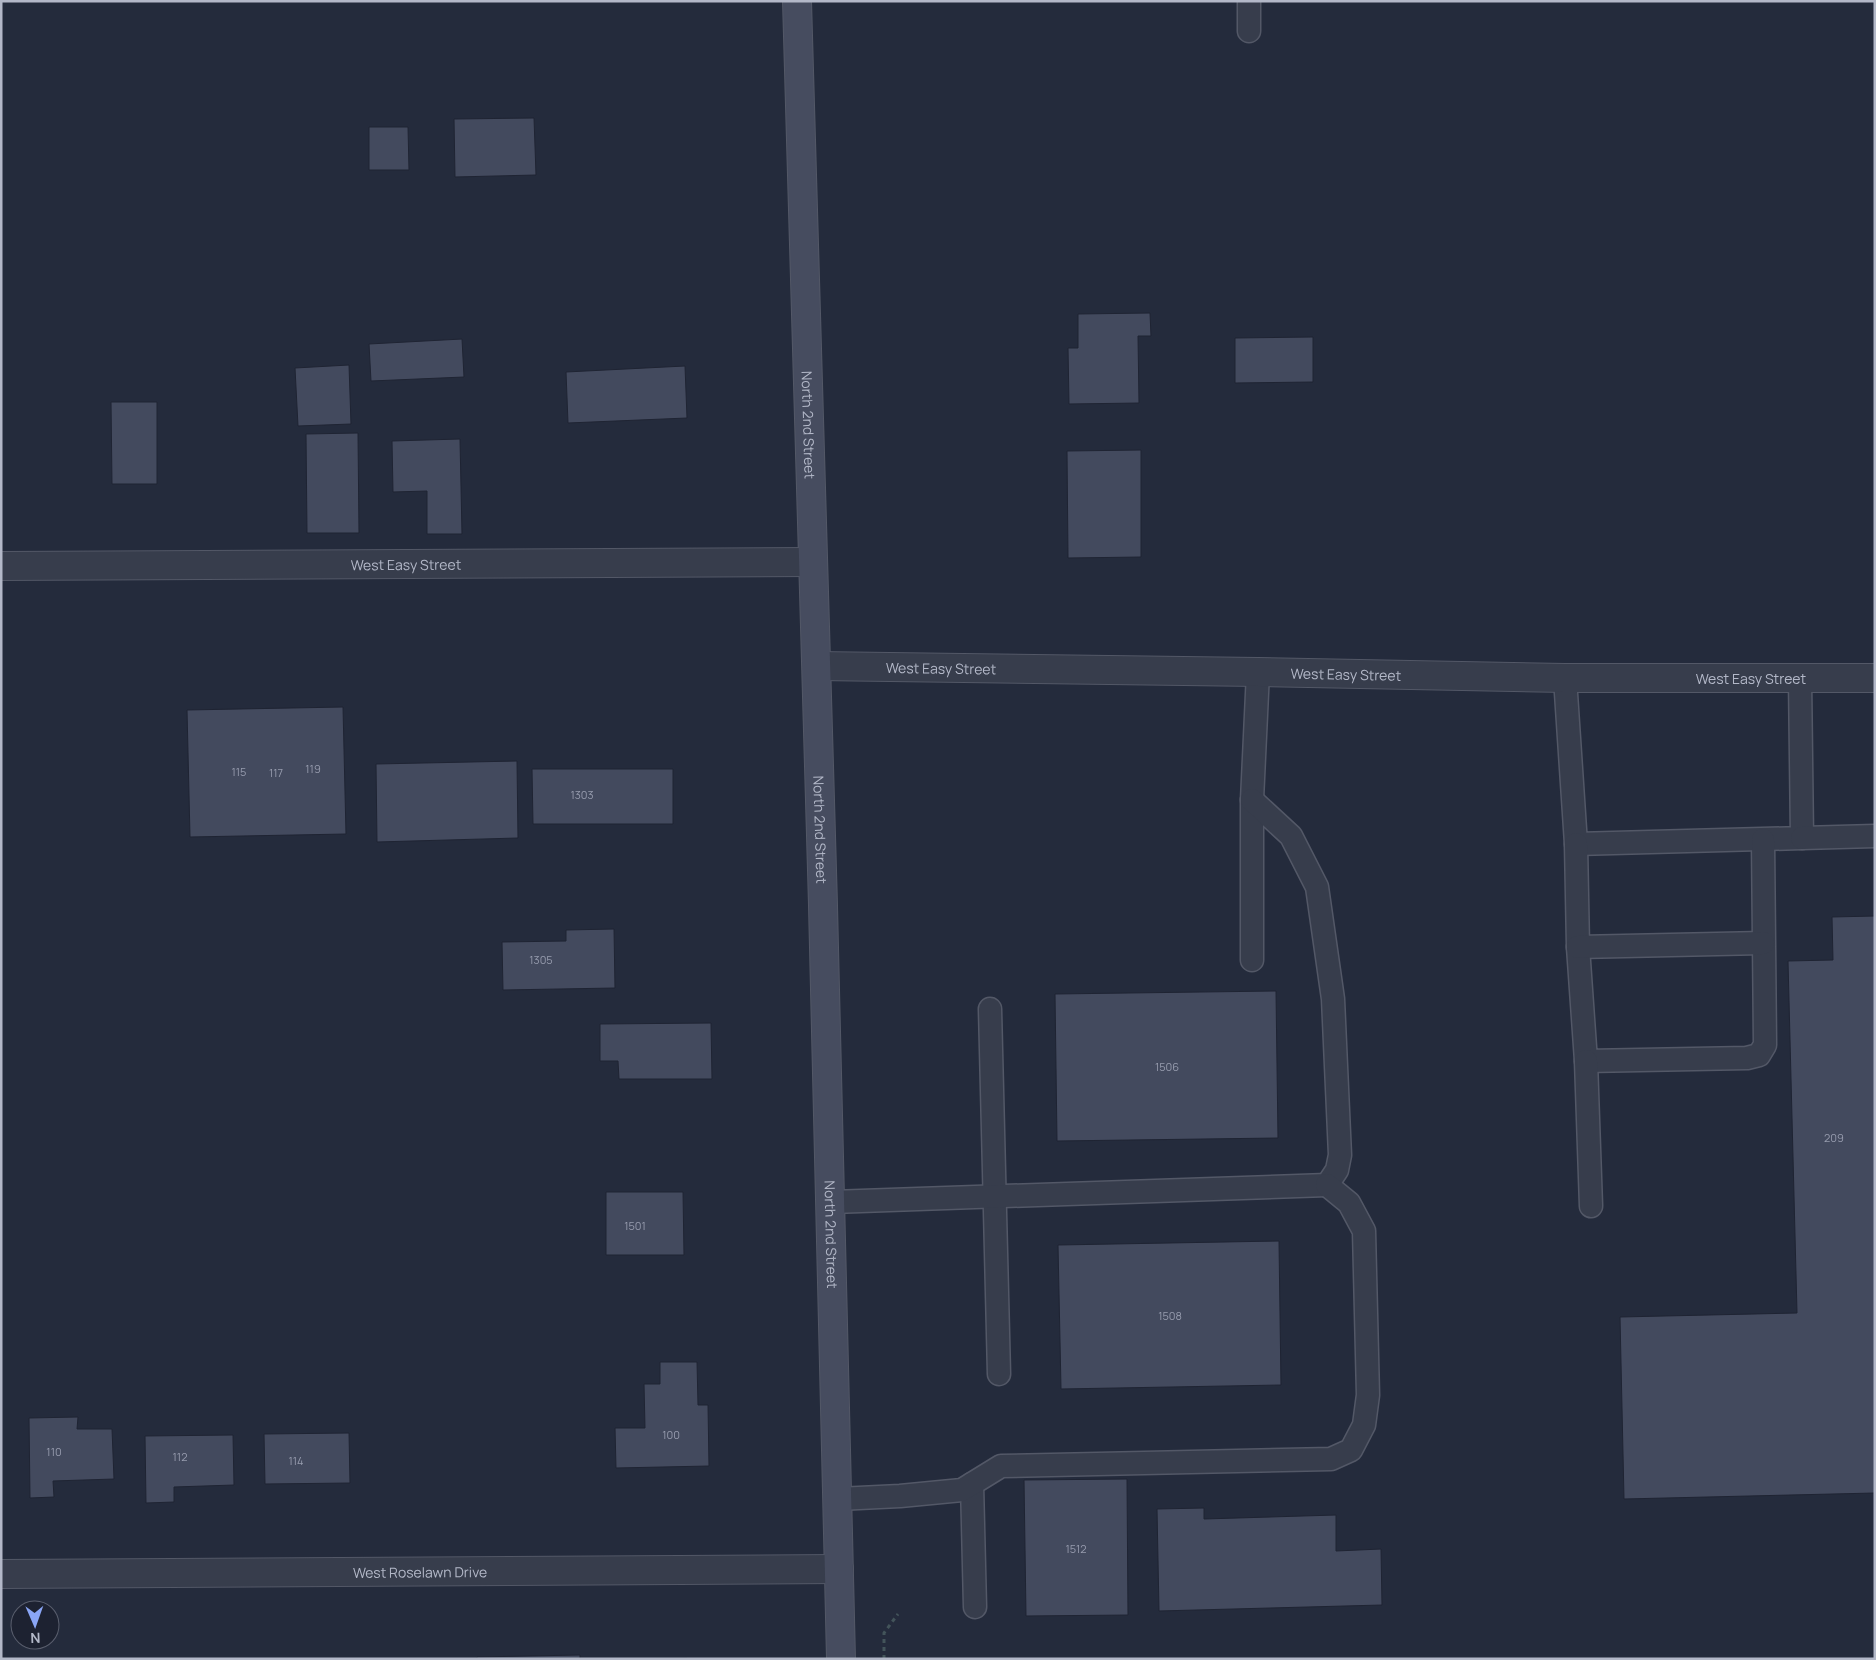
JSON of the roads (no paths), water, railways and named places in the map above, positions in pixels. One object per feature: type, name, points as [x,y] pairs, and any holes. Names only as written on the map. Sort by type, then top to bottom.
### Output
[{"type":"main road","name":"North 2nd Street","points":[[797,1],[832,1202],[841,1659]]},
{"type":"street","name":"West Easy Street","points":[[1,566],[812,562]]},
{"type":"street","name":"West Easy Street","points":[[817,666],[1566,678],[1875,678]]},
{"type":"street","name":"West Roselawn Drive","points":[[1,1574],[839,1569]]},
{"type":"lane","points":[[1249,1],[1249,31]]},
{"type":"lane","points":[[1252,960],[1252,800],[1258,672]]},
{"type":"lane","points":[[1566,678],[1576,844],[1578,947],[1586,1061],[1591,1206]]},
{"type":"lane","points":[[1800,678],[1802,838]]},
{"type":"lane","points":[[1252,800],[1291,836],[1317,887],[1333,999],[1340,1155],[1337,1170],[1327,1184]]},
{"type":"lane","points":[[1576,844],[1875,836]]},
{"type":"lane","points":[[1586,1061],[1746,1058],[1759,1055],[1765,1045],[1763,840]]},
{"type":"lane","points":[[1578,947],[1763,942]]},
{"type":"lane","points":[[990,1010],[999,1374]]},
{"type":"lane","points":[[832,1202],[1327,1184],[1349,1203],[1364,1231],[1368,1395],[1364,1425],[1351,1450],[1331,1459],[1001,1466],[962,1490],[950,1493],[838,1498]]},
{"type":"lane","points":[[972,1484],[975,1607]]}]
